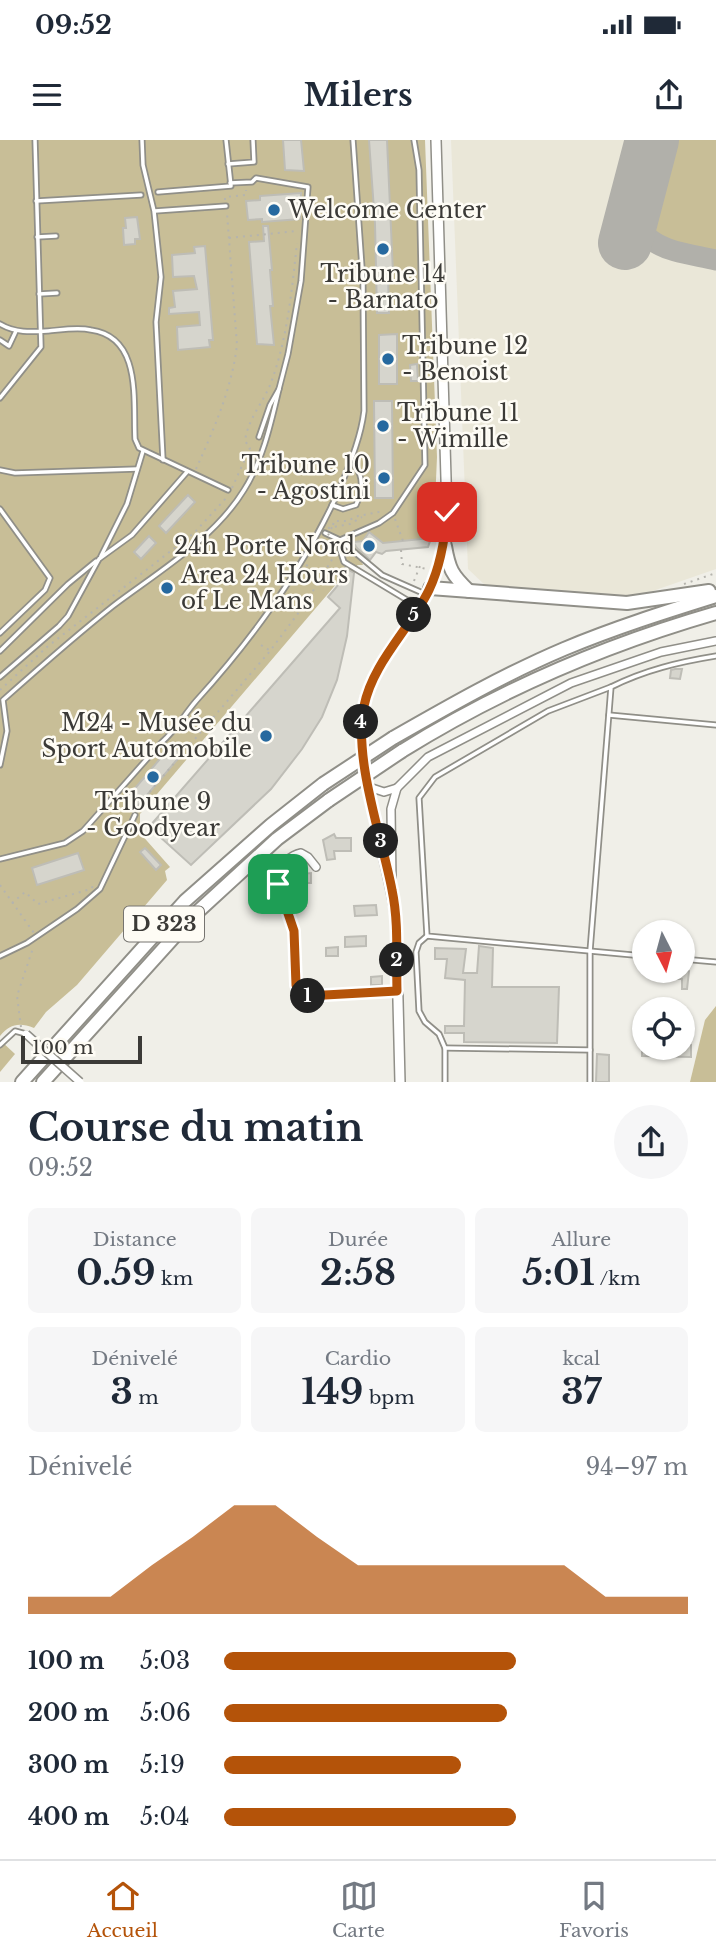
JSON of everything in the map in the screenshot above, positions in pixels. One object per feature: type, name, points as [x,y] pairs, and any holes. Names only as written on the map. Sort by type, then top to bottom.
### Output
[{"type":"highway","points":[[444,546],[453,576],[469,591]]},
{"type":"highway","points":[[426,595],[469,591],[627,603],[716,590]]},
{"type":"highway","name":"D 323","points":[[22,1082],[185,901],[271,825],[323,784],[393,738],[482,688],[549,656],[651,616],[716,596]]},
{"type":"highway","name":"D 323","points":[[43,1082],[193,916],[277,839],[329,800],[452,720],[551,672],[633,639],[716,613]]},
{"type":"street","points":[[393,892],[369,787],[362,742],[364,704],[383,662],[426,595],[444,546],[447,512],[436,140]]},
{"type":"street","points":[[369,787],[384,792],[397,788],[429,757],[571,683],[661,652],[716,640]]},
{"type":"street","points":[[397,788],[391,809],[400,1082]]},
{"type":"street","points":[[316,867],[301,853],[294,855],[278,873],[278,884],[294,931],[296,985],[300,993],[307,996],[397,991]]},
{"type":"street","points":[[24,1033],[80,1082]]},
{"type":"lane","points":[[0,398],[41,347],[35,140]]},
{"type":"lane","points":[[142,140],[143,165],[154,211],[161,277],[156,322],[163,460]]},
{"type":"lane","points":[[226,140],[230,185]]},
{"type":"lane","points":[[229,164],[254,162],[253,140]]},
{"type":"lane","points":[[0,859],[65,843],[90,824],[173,733],[186,712],[242,647],[292,579],[332,505],[347,471],[362,426],[364,411],[363,282],[353,140]]},
{"type":"lane","points":[[340,540],[379,523],[393,513],[425,465],[419,170],[414,140]]},
{"type":"lane","points":[[0,765],[7,730],[3,700],[63,646],[202,538],[232,508],[246,488],[268,435],[302,281],[308,187],[256,178],[230,185],[158,192]]},
{"type":"lane","points":[[36,201],[141,195]]},
{"type":"lane","points":[[154,211],[226,206]]},
{"type":"lane","points":[[37,237],[56,236]]},
{"type":"lane","points":[[39,294],[57,293]]},
{"type":"lane","points":[[0,324],[16,331],[92,330],[108,335],[121,345],[130,364],[135,439],[139,448],[228,490]]},
{"type":"lane","points":[[0,340],[9,346],[16,331]]},
{"type":"lane","points":[[259,437],[270,405],[279,389]]},
{"type":"lane","points":[[0,677],[63,621],[123,514],[143,451]]},
{"type":"lane","points":[[332,505],[343,509],[356,505],[361,493],[361,473],[355,466]]},
{"type":"lane","points":[[0,470],[15,473],[137,468]]},
{"type":"lane","points":[[0,651],[68,584],[132,535],[187,472]]},
{"type":"lane","points":[[0,509],[50,578],[45,590],[0,633]]},
{"type":"lane","points":[[324,531],[340,540],[382,575],[426,595]]},
{"type":"lane","points":[[340,540],[344,562],[354,569],[407,600],[426,595]]},
{"type":"lane","points":[[427,936],[419,798],[435,777],[548,711],[611,687],[638,673],[678,662],[716,656]]},
{"type":"lane","points":[[590,1082],[590,951],[611,687]]},
{"type":"lane","points":[[609,715],[716,725]]},
{"type":"lane","points":[[0,956],[77,909],[100,889],[135,815]]},
{"type":"lane","points":[[445,1082],[445,1048],[439,1034],[425,1022],[419,1011],[416,952],[419,943],[427,936],[632,955]]},
{"type":"lane","points":[[695,960],[716,962]]},
{"type":"lane","points":[[0,1045],[15,1031],[24,1033]]},
{"type":"lane","points":[[445,1048],[590,1050]]},
{"type":"path","points":[[233,197],[246,195],[246,188]]},
{"type":"path","points":[[195,471],[221,411],[236,358],[227,218]]},
{"type":"path","points":[[229,238],[299,231]]},
{"type":"path","points":[[0,690],[47,648],[194,533],[226,500],[250,448],[245,442],[247,427],[271,384],[279,360],[290,305],[297,243]]},
{"type":"path","points":[[316,549],[322,548],[333,524],[334,522],[365,515],[344,526],[324,531]]},
{"type":"path","points":[[136,808],[270,650],[325,575],[333,558],[328,542],[320,536]]},
{"type":"path","points":[[401,550],[402,564],[420,566],[435,573]]},
{"type":"path","points":[[311,557],[306,566],[330,578]]},
{"type":"path","points":[[261,645],[270,650]]},
{"type":"path","points":[[201,718],[208,723]]},
{"type":"path","points":[[12,903],[25,892],[38,904],[91,889],[97,882]]},
{"type":"path","points":[[1,886],[36,936],[18,996],[24,1033]]},
{"type":"shaded area","name":"Area 24 Hours of Le Mans","points":[[0,140],[425,140],[437,457],[434,526],[428,547],[386,551],[382,554],[379,550],[369,561],[364,557],[361,560],[363,565],[357,565],[359,569],[355,568],[355,574],[351,572],[333,601],[328,597],[340,587],[338,582],[140,814],[140,833],[170,867],[165,871],[167,880],[77,985],[46,1012],[34,1028],[15,1025],[0,1036]]},
{"type":"shaded area","points":[[451,140],[716,140],[716,569],[647,593],[616,597],[486,586],[468,569]]},
{"type":"shaded area","points":[[671,140],[716,140],[716,254],[659,238],[652,228],[651,219]]},
{"type":"shaded area","points":[[716,1006],[716,1082],[690,1082],[705,1020]]},
{"type":"shaded area","points":[[0,1040],[15,1054],[0,1072]]},
{"type":"building","points":[[283,140],[301,140],[304,171],[285,170]]},
{"type":"building","points":[[369,140],[387,140],[393,273],[388,273],[389,313],[377,313],[375,224]]},
{"type":"building","name":"Welcome Center","points":[[301,193],[300,219],[262,222],[262,219],[248,220],[246,201],[260,200],[260,196]]},
{"type":"building","points":[[137,217],[140,239],[135,239],[135,244],[124,245],[125,218]]},
{"type":"building","points":[[263,226],[268,226],[274,345],[257,344],[249,242],[264,241]]},
{"type":"building","points":[[205,246],[213,340],[209,340],[210,347],[178,350],[177,327],[200,325],[199,312],[169,314],[169,308],[175,307],[173,291],[197,289],[194,276],[173,277],[172,255],[195,253],[194,247]]},
{"type":"building","name":"Tribune 12 - Benoist","points":[[397,334],[397,384],[379,384],[379,335]]},
{"type":"building","points":[[417,364],[418,381],[411,381],[410,365]]},
{"type":"building","points":[[374,401],[392,401],[393,498],[375,498]]},
{"type":"building","points":[[188,495],[195,502],[166,533],[159,526]]},
{"type":"building","points":[[369,532],[383,543],[431,538],[428,547],[386,551],[382,554],[376,552],[370,560],[353,542],[363,541]]},
{"type":"building","points":[[149,536],[156,543],[141,559],[134,552]]},
{"type":"building","name":"M24 - Musée du Sport Automobile","points":[[345,568],[354,573],[347,636],[337,680],[322,717],[302,749],[271,789],[191,865],[149,827],[340,608],[328,597],[339,584],[337,569],[341,572]]},
{"type":"building","points":[[682,669],[680,679],[670,678],[671,670]]},
{"type":"building","name":"Tribune 9 - Goodyear","points":[[171,746],[181,755],[136,808],[125,800]]},
{"type":"building","points":[[334,834],[336,838],[351,838],[351,851],[334,851],[335,859],[327,860],[323,840]]},
{"type":"building","points":[[145,848],[161,865],[156,870],[140,852]]},
{"type":"building","points":[[78,853],[84,870],[37,885],[32,868]]},
{"type":"building","points":[[311,873],[311,883],[301,883],[306,906],[298,908],[293,875]]},
{"type":"building","points":[[376,905],[377,915],[355,916],[354,906]]},
{"type":"building","points":[[366,936],[366,946],[345,947],[345,937]]},
{"type":"building","points":[[479,946],[493,948],[492,987],[559,987],[557,1043],[464,1042],[464,1033],[445,1033],[445,1026],[464,1026],[465,980],[445,978],[447,959],[435,959],[435,948],[466,949],[463,973],[477,973]]},
{"type":"building","points":[[338,947],[338,956],[326,956],[326,948]]},
{"type":"building","points":[[382,976],[382,985],[371,985],[371,977]]},
{"type":"building","points":[[597,1054],[609,1055],[609,1082],[596,1082]]},
{"type":"taxiway","points":[[636,200],[637,217],[642,230],[650,239],[673,251],[716,260]]},
{"type":"runway","points":[[625,243],[652,140]]},
{"type":"place","name":"Welcome Center","points":[[274,210]]},
{"type":"place","name":"Tribune 14 - Barnato","points":[[383,249]]},
{"type":"place","name":"Tribune 12 - Benoist","points":[[388,359]]},
{"type":"place","name":"Tribune 11 - Wimille","points":[[383,426]]},
{"type":"place","name":"Tribune 10 - Agostini","points":[[384,478]]},
{"type":"place","name":"24h Porte Nord","points":[[369,546]]},
{"type":"place","name":"Area 24 Hours of Le Mans","points":[[167,588]]},
{"type":"place","name":"M24 - Musée du Sport Automobile","points":[[266,736]]},
{"type":"place","name":"Tribune 9 - Goodyear","points":[[153,777]]},
{"type":"route","points":[[278,884],[294,931],[296,985],[300,993],[307,996],[397,991],[393,892],[369,787],[361,723],[364,704],[373,681],[430,588],[444,546],[447,512]]}]
